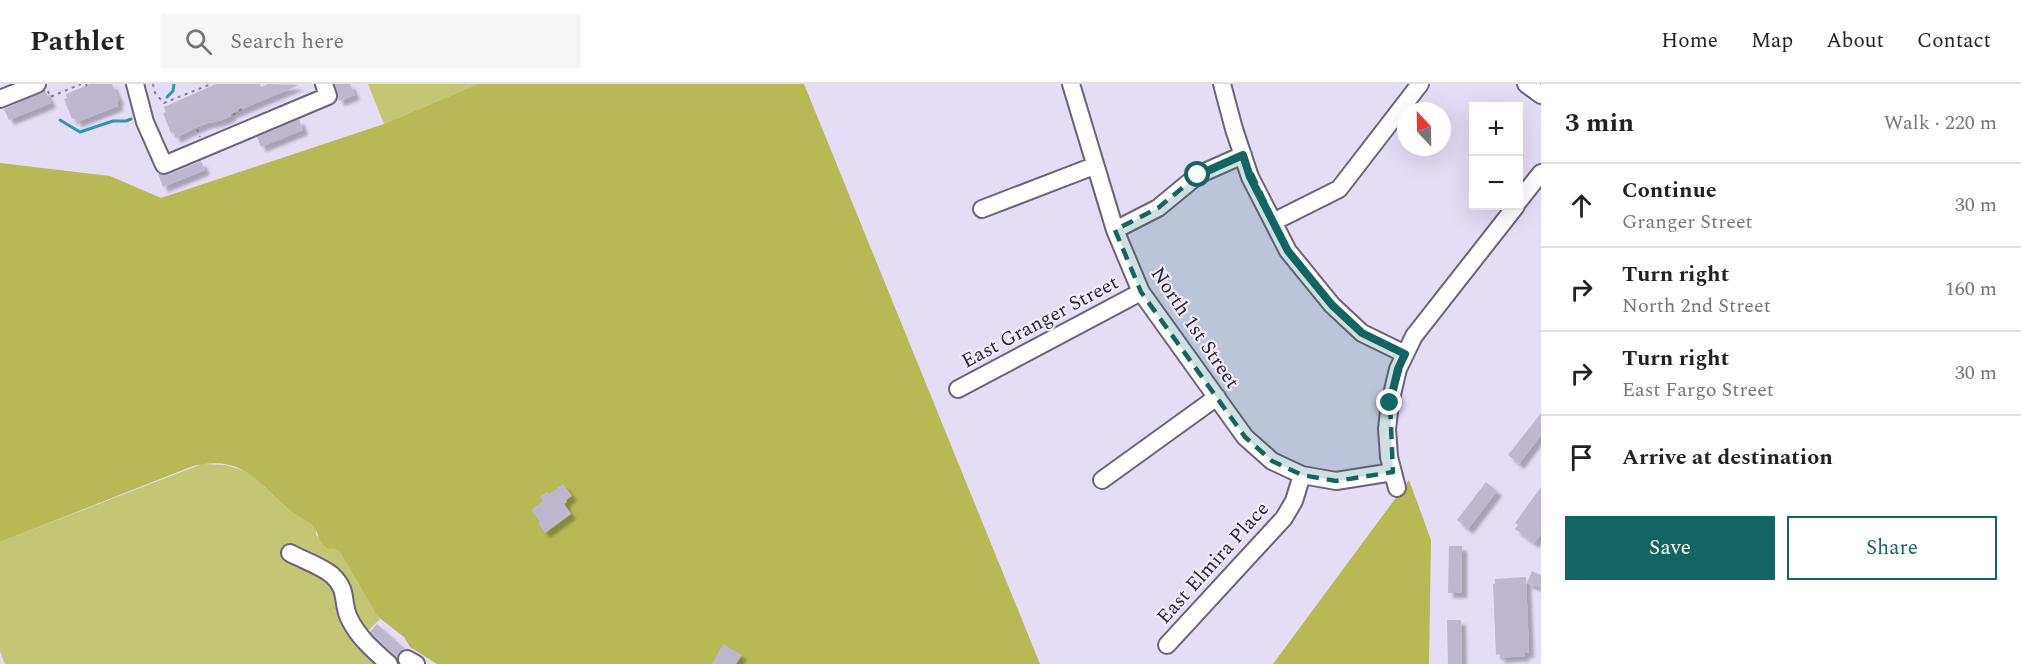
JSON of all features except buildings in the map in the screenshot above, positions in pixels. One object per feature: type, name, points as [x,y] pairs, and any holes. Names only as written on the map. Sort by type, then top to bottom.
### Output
[{"type":"street","points":[[135,84],[145,122],[164,165],[328,96],[324,84]]},
{"type":"street","name":"North 1st Street","points":[[1071,84],[1115,230],[1141,292],[1245,437],[1272,461],[1302,475],[1336,480],[1395,480],[1389,457],[1387,429],[1398,369],[1405,354]]},
{"type":"street","points":[[1222,84],[1250,177],[1288,251],[1332,305],[1362,333],[1405,354],[1414,336],[1513,210]]},
{"type":"street","points":[[1273,222],[1339,189],[1420,84]]},
{"type":"street","points":[[1526,84],[1541,95]]},
{"type":"street","points":[[0,99],[42,86]]},
{"type":"street","points":[[1115,230],[1158,208],[1198,175],[1243,155]]},
{"type":"street","points":[[982,209],[1094,165]]},
{"type":"street","points":[[1523,196],[1541,173]]},
{"type":"street","name":"East Granger Street","points":[[958,389],[1141,292]]},
{"type":"street","points":[[1102,480],[1217,398]]},
{"type":"street","name":"East Elmira Place","points":[[1167,645],[1284,518],[1294,501],[1302,475]]},
{"type":"street","points":[[290,553],[330,573],[340,584],[345,594],[348,615],[360,637],[389,664]]},
{"type":"path","points":[[42,86],[50,97],[81,84]]},
{"type":"path","points":[[153,84],[155,93],[164,103],[211,84]]},
{"type":"path","points":[[183,95],[186,100]]},
{"type":"path","points":[[233,116],[243,108]]},
{"type":"path","points":[[197,129],[201,139]]},
{"type":"highlighted area","points":[[1243,155],[1288,251],[1332,305],[1362,333],[1405,354],[1390,403],[1393,472],[1336,481],[1302,475],[1272,461],[1245,437],[1141,292],[1115,230],[1158,208],[1198,175]]},
{"type":"green space","points":[[368,84],[478,84],[384,124]]},
{"type":"green space","points":[[202,464],[226,465],[250,473],[288,509],[316,529],[316,535],[340,552],[380,619],[366,633],[362,623],[356,619],[333,581],[354,644],[376,664],[5,664],[0,651],[0,542]]},
{"type":"shaded area","points":[[478,84],[804,84],[1040,664],[437,664],[410,647],[404,637],[377,616],[340,552],[324,546],[313,526],[289,510],[246,472],[223,464],[210,463],[193,466],[0,542],[0,163],[110,176],[161,198],[384,124]]},
{"type":"shaded area","points":[[1409,480],[1431,540],[1429,664],[1273,664]]},
{"type":"waterway","points":[[167,97],[173,91],[174,84]]},
{"type":"waterway","points":[[60,120],[80,132],[113,121],[131,119]]},
{"type":"route","points":[[1198,175],[1243,155],[1250,177],[1288,251],[1332,305],[1362,333],[1405,354],[1398,369],[1390,403]]}]
